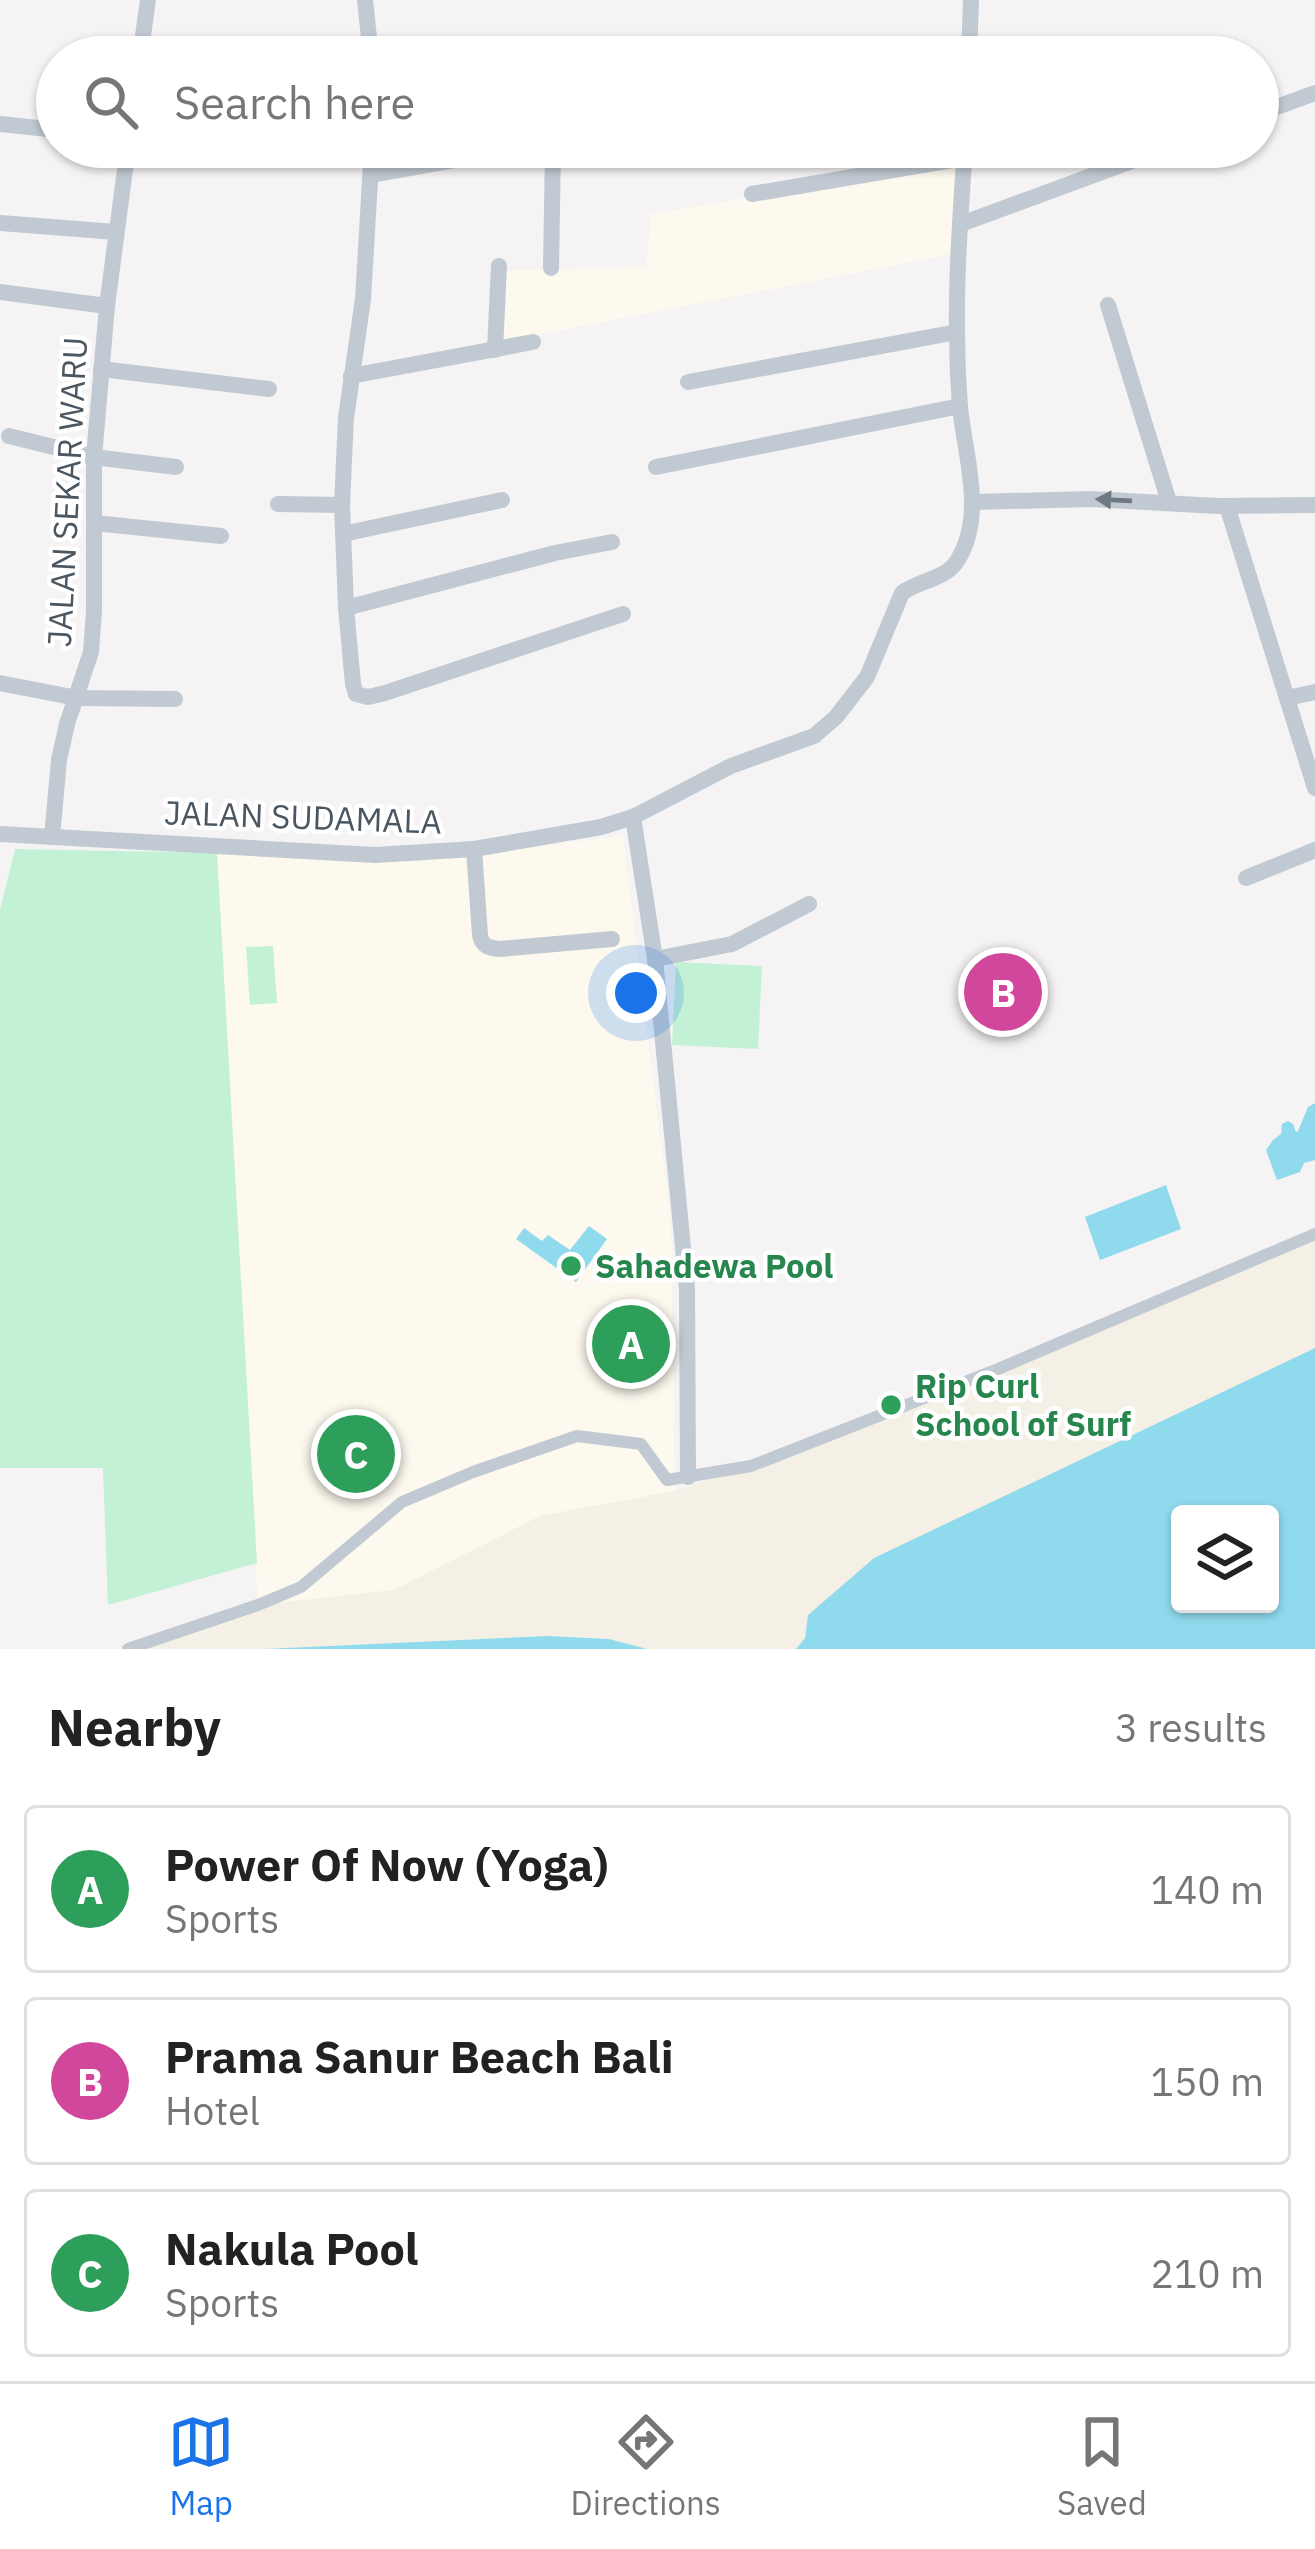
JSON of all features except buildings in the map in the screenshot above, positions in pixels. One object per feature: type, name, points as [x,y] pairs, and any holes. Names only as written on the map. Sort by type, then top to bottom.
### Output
[{"type":"street","points":[[143,36],[148,0]]},
{"type":"street","points":[[365,0],[369,36]]},
{"type":"street","points":[[970,36],[971,0]]},
{"type":"street","points":[[1279,106],[1315,93]]},
{"type":"street","points":[[0,124],[36,128]]},
{"type":"street","name":"JALAN SEKAR WARU","points":[[52,837],[59,760],[91,652],[94,457],[125,168]]},
{"type":"street","points":[[371,168],[342,505],[346,608],[356,694],[368,697],[623,614]]},
{"type":"street","points":[[371,175],[410,168]]},
{"type":"street","points":[[551,268],[553,168]]},
{"type":"street","points":[[752,194],[884,168]]},
{"type":"street","name":"JALAN SUDAMALA","points":[[0,834],[375,855],[474,849],[633,818],[724,769],[814,736],[836,717],[867,677],[902,593],[949,571],[969,532],[973,502],[960,406],[957,332],[964,168]]},
{"type":"street","points":[[961,224],[1113,168]]},
{"type":"street","points":[[0,223],[116,232]]},
{"type":"street","points":[[496,350],[499,266]]},
{"type":"street","points":[[0,292],[107,306]]},
{"type":"street","points":[[1108,305],[1169,502]]},
{"type":"street","points":[[688,382],[957,332]]},
{"type":"street","points":[[351,376],[533,342]]},
{"type":"street","points":[[101,369],[269,388]]},
{"type":"street","points":[[656,467],[960,406]]},
{"type":"street","points":[[9,436],[94,457],[176,467]]},
{"type":"street","points":[[343,534],[502,500]]},
{"type":"street","points":[[973,502],[1315,505]]},
{"type":"street","points":[[278,504],[342,505]]},
{"type":"street","points":[[1227,506],[1315,788]]},
{"type":"street","points":[[94,523],[221,536]]},
{"type":"street","points":[[346,608],[612,542]]},
{"type":"street","points":[[0,683],[76,698],[175,699]]},
{"type":"street","points":[[1287,698],[1315,692]]},
{"type":"street","points":[[633,818],[655,959],[686,1289],[688,1478]]},
{"type":"street","points":[[474,849],[481,940],[488,947],[500,950],[612,939]]},
{"type":"street","points":[[1246,878],[1315,850]]},
{"type":"street","points":[[655,959],[732,944],[809,904]]},
{"type":"street","points":[[128,1649],[302,1587],[402,1502],[473,1472],[578,1436],[641,1444],[667,1480],[751,1466],[998,1369],[1315,1234]]},
{"type":"shaded area","points":[[921,168],[956,168],[952,254],[500,342],[503,271],[646,267],[651,214]]},
{"type":"shaded area","points":[[623,836],[671,1224],[675,1491],[540,1516],[394,1590],[258,1605],[217,853],[411,862]]},
{"type":"green space","points":[[15,849],[217,853],[257,1563],[108,1605],[103,1468],[0,1468],[0,910]]},
{"type":"green space","points":[[273,946],[277,1003],[250,1005],[246,947]]},
{"type":"green space","points":[[676,962],[762,966],[758,1049],[672,1045]]},
{"type":"sand","points":[[1315,1235],[1315,1348],[805,1638],[796,1649],[647,1649],[609,1639],[548,1636],[264,1649],[138,1649],[258,1605],[394,1590],[540,1516],[675,1491],[751,1466]]},
{"type":"water","points":[[1315,1103],[1315,1160],[1304,1163],[1300,1172],[1277,1180],[1266,1150],[1281,1134],[1282,1124],[1288,1121],[1298,1131],[1308,1107]]},
{"type":"water","points":[[1166,1185],[1181,1229],[1100,1260],[1085,1217]]},
{"type":"water","name":"Sahadewa Pool","points":[[589,1226],[607,1239],[576,1282],[516,1239],[524,1228],[542,1241],[548,1235],[570,1250]]},
{"type":"water","points":[[1315,1348],[1315,1649],[796,1649],[805,1638],[808,1615],[874,1558]]},
{"type":"water","points":[[548,1636],[609,1639],[647,1649],[264,1649]]},
{"type":"place","name":"Prama Sanur Beach Bali","points":[[1003,992]]},
{"type":"place","name":"Sahadewa Pool","points":[[571,1266]]},
{"type":"place","name":"Power Of Now (Yoga)","points":[[631,1344]]},
{"type":"place","name":"Rip Curl School of Surf","points":[[891,1405]]},
{"type":"place","name":"Nakula Pool","points":[[356,1454]]}]
